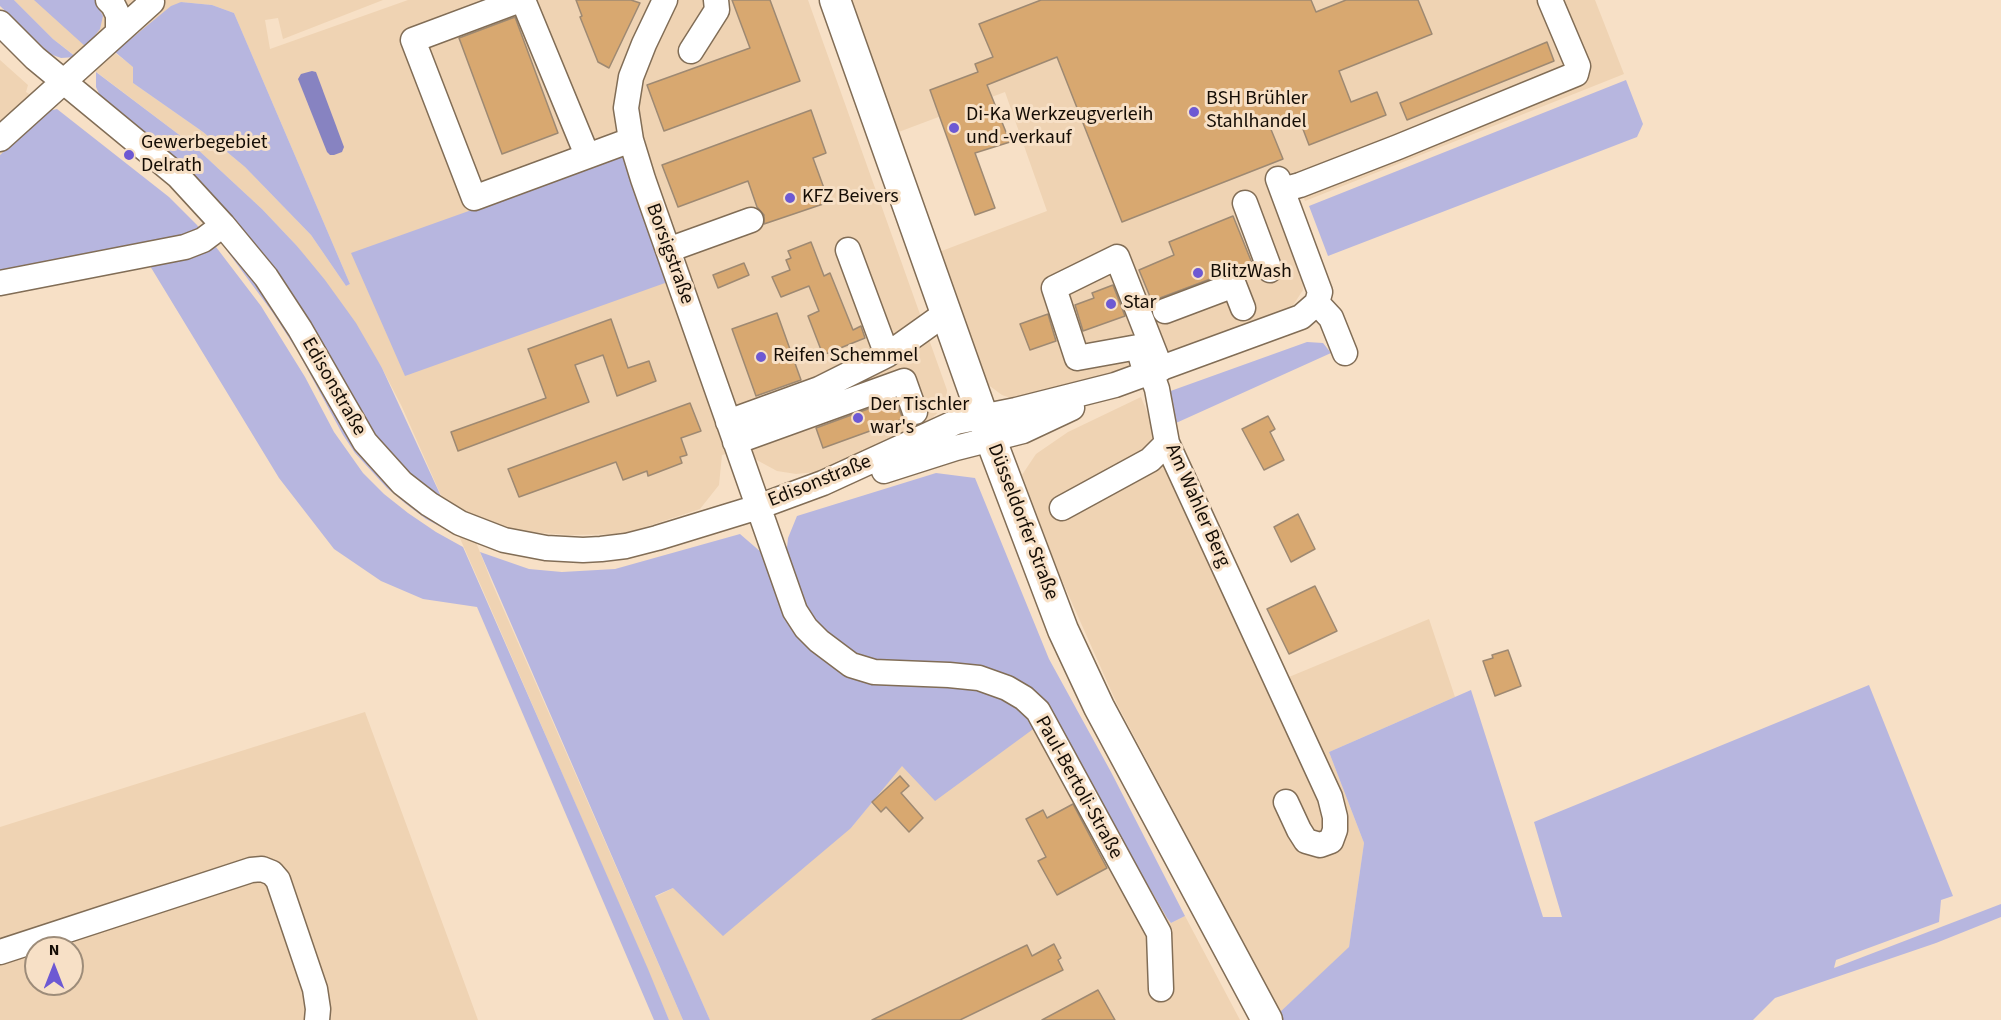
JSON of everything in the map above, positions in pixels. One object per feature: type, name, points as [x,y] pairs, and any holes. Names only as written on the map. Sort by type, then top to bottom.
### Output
[{"type":"main road","name":"Düsseldorfer Straße","points":[[835,0],[987,428],[1063,630],[1099,707],[1267,1020]]},
{"type":"street","points":[[108,0],[118,15],[118,32]]},
{"type":"street","points":[[587,154],[521,0],[413,40],[474,198],[587,154],[631,140]]},
{"type":"street","name":"Borsigstraße","points":[[665,0],[631,77],[626,108],[631,140],[758,507]]},
{"type":"street","points":[[691,51],[717,10],[716,0]]},
{"type":"street","points":[[987,428],[1023,431],[1047,418],[1082,404],[1114,385],[1301,317],[1317,303],[1320,292],[1280,184],[1300,185],[1576,74],[1578,66],[1550,0]]},
{"type":"street","points":[[0,139],[118,32],[142,5]]},
{"type":"street","name":"Edisonstraße","points":[[0,23],[35,58],[178,176],[223,225],[271,286],[305,338],[355,427],[376,457],[416,495],[460,523],[527,546],[583,550],[626,546],[758,507],[829,490],[930,455],[987,428]]},
{"type":"street","points":[[1245,203],[1270,270]]},
{"type":"street","points":[[668,249],[751,220]]},
{"type":"street","points":[[0,283],[184,247],[203,240],[223,225]]},
{"type":"street","points":[[848,250],[887,355]]},
{"type":"street","points":[[1117,257],[1153,372],[1138,347],[1077,358],[1054,288],[1117,257]]},
{"type":"street","points":[[1165,312],[1234,285],[1243,308]]},
{"type":"street","points":[[1317,303],[1331,318],[1345,353]]},
{"type":"street","points":[[731,432],[887,355],[946,313]]},
{"type":"street","name":"Am Wahler Berg","points":[[1153,372],[1167,443],[1330,796],[1335,817],[1335,830],[1331,841],[1320,845],[1306,841],[1286,802]]},
{"type":"street","points":[[731,432],[904,381],[915,412]]},
{"type":"street","points":[[1062,508],[1150,460],[1167,443]]},
{"type":"street","name":"Paul-Bertoli-Straße","points":[[758,507],[795,611],[806,628],[835,654],[851,665],[874,672],[979,678],[1007,688],[1024,698],[1038,711],[1159,933],[1161,988]]},
{"type":"street","points":[[0,952],[251,870],[262,869],[272,873],[278,879],[315,989],[317,1020]]},
{"type":"shaded area","points":[[0,0],[14,0],[53,39],[76,57],[61,58],[50,54],[0,6]]},
{"type":"shaded area","points":[[14,0],[383,0],[283,39],[278,18],[265,20],[270,49],[408,0],[808,0],[947,390],[946,405],[932,418],[890,440],[816,472],[796,474],[777,471],[753,458],[733,452],[722,455],[719,485],[700,509],[624,534],[570,535],[515,531],[465,514],[492,583],[683,1020],[669,1020],[481,586],[402,407],[382,368],[297,246],[262,209],[194,146],[53,39]],"holes":[[[181,2],[212,5],[234,13],[350,284],[346,286],[311,235],[245,167],[203,132],[133,83],[134,67],[115,53]]]},
{"type":"shaded area","points":[[34,0],[95,0],[103,16],[100,29],[86,47]]},
{"type":"shaded area","points":[[848,0],[1595,0],[1624,74],[1305,201],[1294,172],[1272,180],[1302,272],[1303,290],[1288,313],[1090,382],[1016,400],[1002,395],[987,384],[939,252],[1047,211],[1005,92],[896,133]]},
{"type":"shaded area","points":[[181,2],[212,5],[234,13],[350,284],[346,286],[311,235],[245,167],[203,132],[133,83],[133,67],[115,52],[171,6]]},
{"type":"shaded area","points":[[0,60],[28,85],[26,92],[52,108],[0,155]]},
{"type":"shaded area","points":[[96,72],[194,146],[262,209],[325,280],[356,323],[382,368],[445,505],[384,453],[338,380],[101,98],[96,87]]},
{"type":"shaded area","points":[[316,72],[344,147],[342,152],[334,155],[327,152],[298,79],[301,74]]},
{"type":"shaded area","points":[[1626,80],[1643,124],[1637,137],[1328,256],[1309,206]]},
{"type":"shaded area","points":[[57,109],[169,197],[197,225],[199,228],[196,233],[0,278],[0,155],[48,111]]},
{"type":"shaded area","points":[[623,156],[670,278],[665,283],[405,376],[351,253]]},
{"type":"shaded area","points":[[216,247],[261,306],[305,377],[334,432],[363,473],[408,513],[463,547],[669,1020],[654,1020],[477,607],[423,599],[381,581],[334,549],[279,478],[147,261]]},
{"type":"shaded area","points":[[225,248],[238,254],[313,368],[454,528],[458,536],[426,519],[406,504],[387,488],[355,453],[298,352],[273,313]]},
{"type":"shaded area","points":[[1307,342],[1323,343],[1331,353],[1176,423],[1165,393]]},
{"type":"shaded area","points":[[1141,397],[1165,457],[1272,684],[1429,619],[1455,697],[1329,752],[1364,843],[1349,948],[1280,1012],[1117,704],[1060,576],[1022,475],[1036,454],[1068,432]]},
{"type":"shaded area","points":[[936,473],[975,478],[1049,659],[1111,772],[1185,916],[1171,923],[1167,918],[1040,703],[857,657],[811,620],[786,558],[788,538],[797,516]]},
{"type":"shaded area","points":[[740,534],[762,553],[819,654],[969,685],[1017,704],[1036,727],[935,801],[902,766],[851,828],[723,936],[673,888],[655,896],[710,1020],[683,1020],[480,552],[529,569],[562,572],[615,569]]},
{"type":"shaded area","points":[[1869,685],[1953,896],[1941,900],[1939,922],[1836,960],[1834,968],[2001,904],[2001,917],[1936,943],[1775,998],[1753,1020],[1283,1020],[1280,1012],[1349,947],[1364,843],[1329,752],[1471,690],[1543,917],[1562,917],[1534,822]]},
{"type":"shaded area","points":[[365,712],[478,1020],[0,1020],[0,827]]},
{"type":"shaded area","points":[[1050,717],[1167,918],[1171,923],[1185,916],[1240,1020],[710,1020],[655,897],[673,888],[851,828],[902,765],[1036,727]]},
{"type":"building","points":[[576,0],[631,0],[640,3],[609,68],[598,62],[580,17],[582,16]]},
{"type":"building","points":[[732,0],[770,0],[800,81],[664,131],[647,85],[750,48]]},
{"type":"building","name":"BSH Brühler Stahlhandel","points":[[1041,0],[1311,0],[1316,12],[1346,0],[1418,0],[1432,34],[1339,71],[1351,102],[1377,92],[1386,115],[1309,145],[1298,116],[1270,127],[1283,159],[1122,222],[1057,57],[987,85],[1010,142],[975,153],[995,208],[975,215],[930,90],[978,72],[975,64],[993,57],[979,24]]},
{"type":"building","points":[[515,17],[558,133],[502,154],[459,38]]},
{"type":"building","points":[[1547,42],[1554,61],[1407,120],[1400,103]]},
{"type":"building","points":[[811,110],[826,153],[813,158],[829,202],[764,224],[764,215],[757,207],[748,181],[678,207],[662,165]]},
{"type":"building","name":"BlitzWash","points":[[1233,216],[1254,268],[1241,273],[1229,272],[1160,298],[1153,304],[1139,270],[1174,255],[1169,242]]},
{"type":"building","points":[[811,242],[824,276],[830,273],[853,330],[861,326],[865,338],[823,355],[808,316],[819,311],[809,286],[781,297],[772,277],[790,270],[786,260],[791,258],[788,251]]},
{"type":"building","points":[[744,263],[749,275],[718,288],[713,275]]},
{"type":"building","points":[[1113,285],[1125,316],[1083,331],[1075,305],[1094,298],[1092,293]]},
{"type":"building","name":"Reifen Schemmel","points":[[777,313],[801,380],[756,396],[732,329]]},
{"type":"building","points":[[1048,314],[1056,341],[1030,350],[1020,324]]},
{"type":"building","points":[[611,319],[628,368],[649,361],[656,381],[617,396],[603,355],[575,365],[589,402],[458,451],[451,432],[546,398],[528,349]]},
{"type":"building","name":"Der Tischler war's","points":[[895,399],[903,419],[823,448],[816,428]]},
{"type":"building","points":[[690,403],[701,431],[681,438],[687,455],[680,457],[682,463],[648,476],[647,471],[623,480],[616,462],[519,497],[508,469]]},
{"type":"building","points":[[1268,416],[1275,429],[1270,432],[1284,460],[1264,470],[1242,429]]},
{"type":"building","points":[[1298,514],[1315,549],[1291,562],[1274,527]]},
{"type":"building","points":[[1315,586],[1337,631],[1289,654],[1267,609]]},
{"type":"building","points":[[1508,650],[1521,686],[1495,696],[1483,661],[1493,658],[1492,655]]},
{"type":"building","points":[[900,776],[909,786],[901,793],[923,818],[909,832],[886,807],[881,812],[872,802]]},
{"type":"building","points":[[1073,804],[1107,868],[1057,895],[1038,861],[1046,857],[1026,819],[1043,810],[1047,818]]},
{"type":"building","points":[[1054,944],[1061,958],[1058,960],[1063,970],[960,1020],[872,1020],[1027,945],[1032,956]]},
{"type":"building","points":[[1098,990],[1115,1020],[1042,1020]]},
{"type":"place","name":"BSH Brühler Stahlhandel","points":[[1194,112]]},
{"type":"place","name":"Di-Ka Werkzeugverleih und -verkauf","points":[[954,128]]},
{"type":"place","name":"Gewerbegebiet Delrath","points":[[129,155]]},
{"type":"place","name":"KFZ Beivers","points":[[790,198]]},
{"type":"place","name":"BlitzWash","points":[[1198,273]]},
{"type":"place","name":"Star","points":[[1111,304]]},
{"type":"place","name":"Reifen Schemmel","points":[[761,357]]},
{"type":"place","name":"Der Tischler war's","points":[[858,418]]}]
